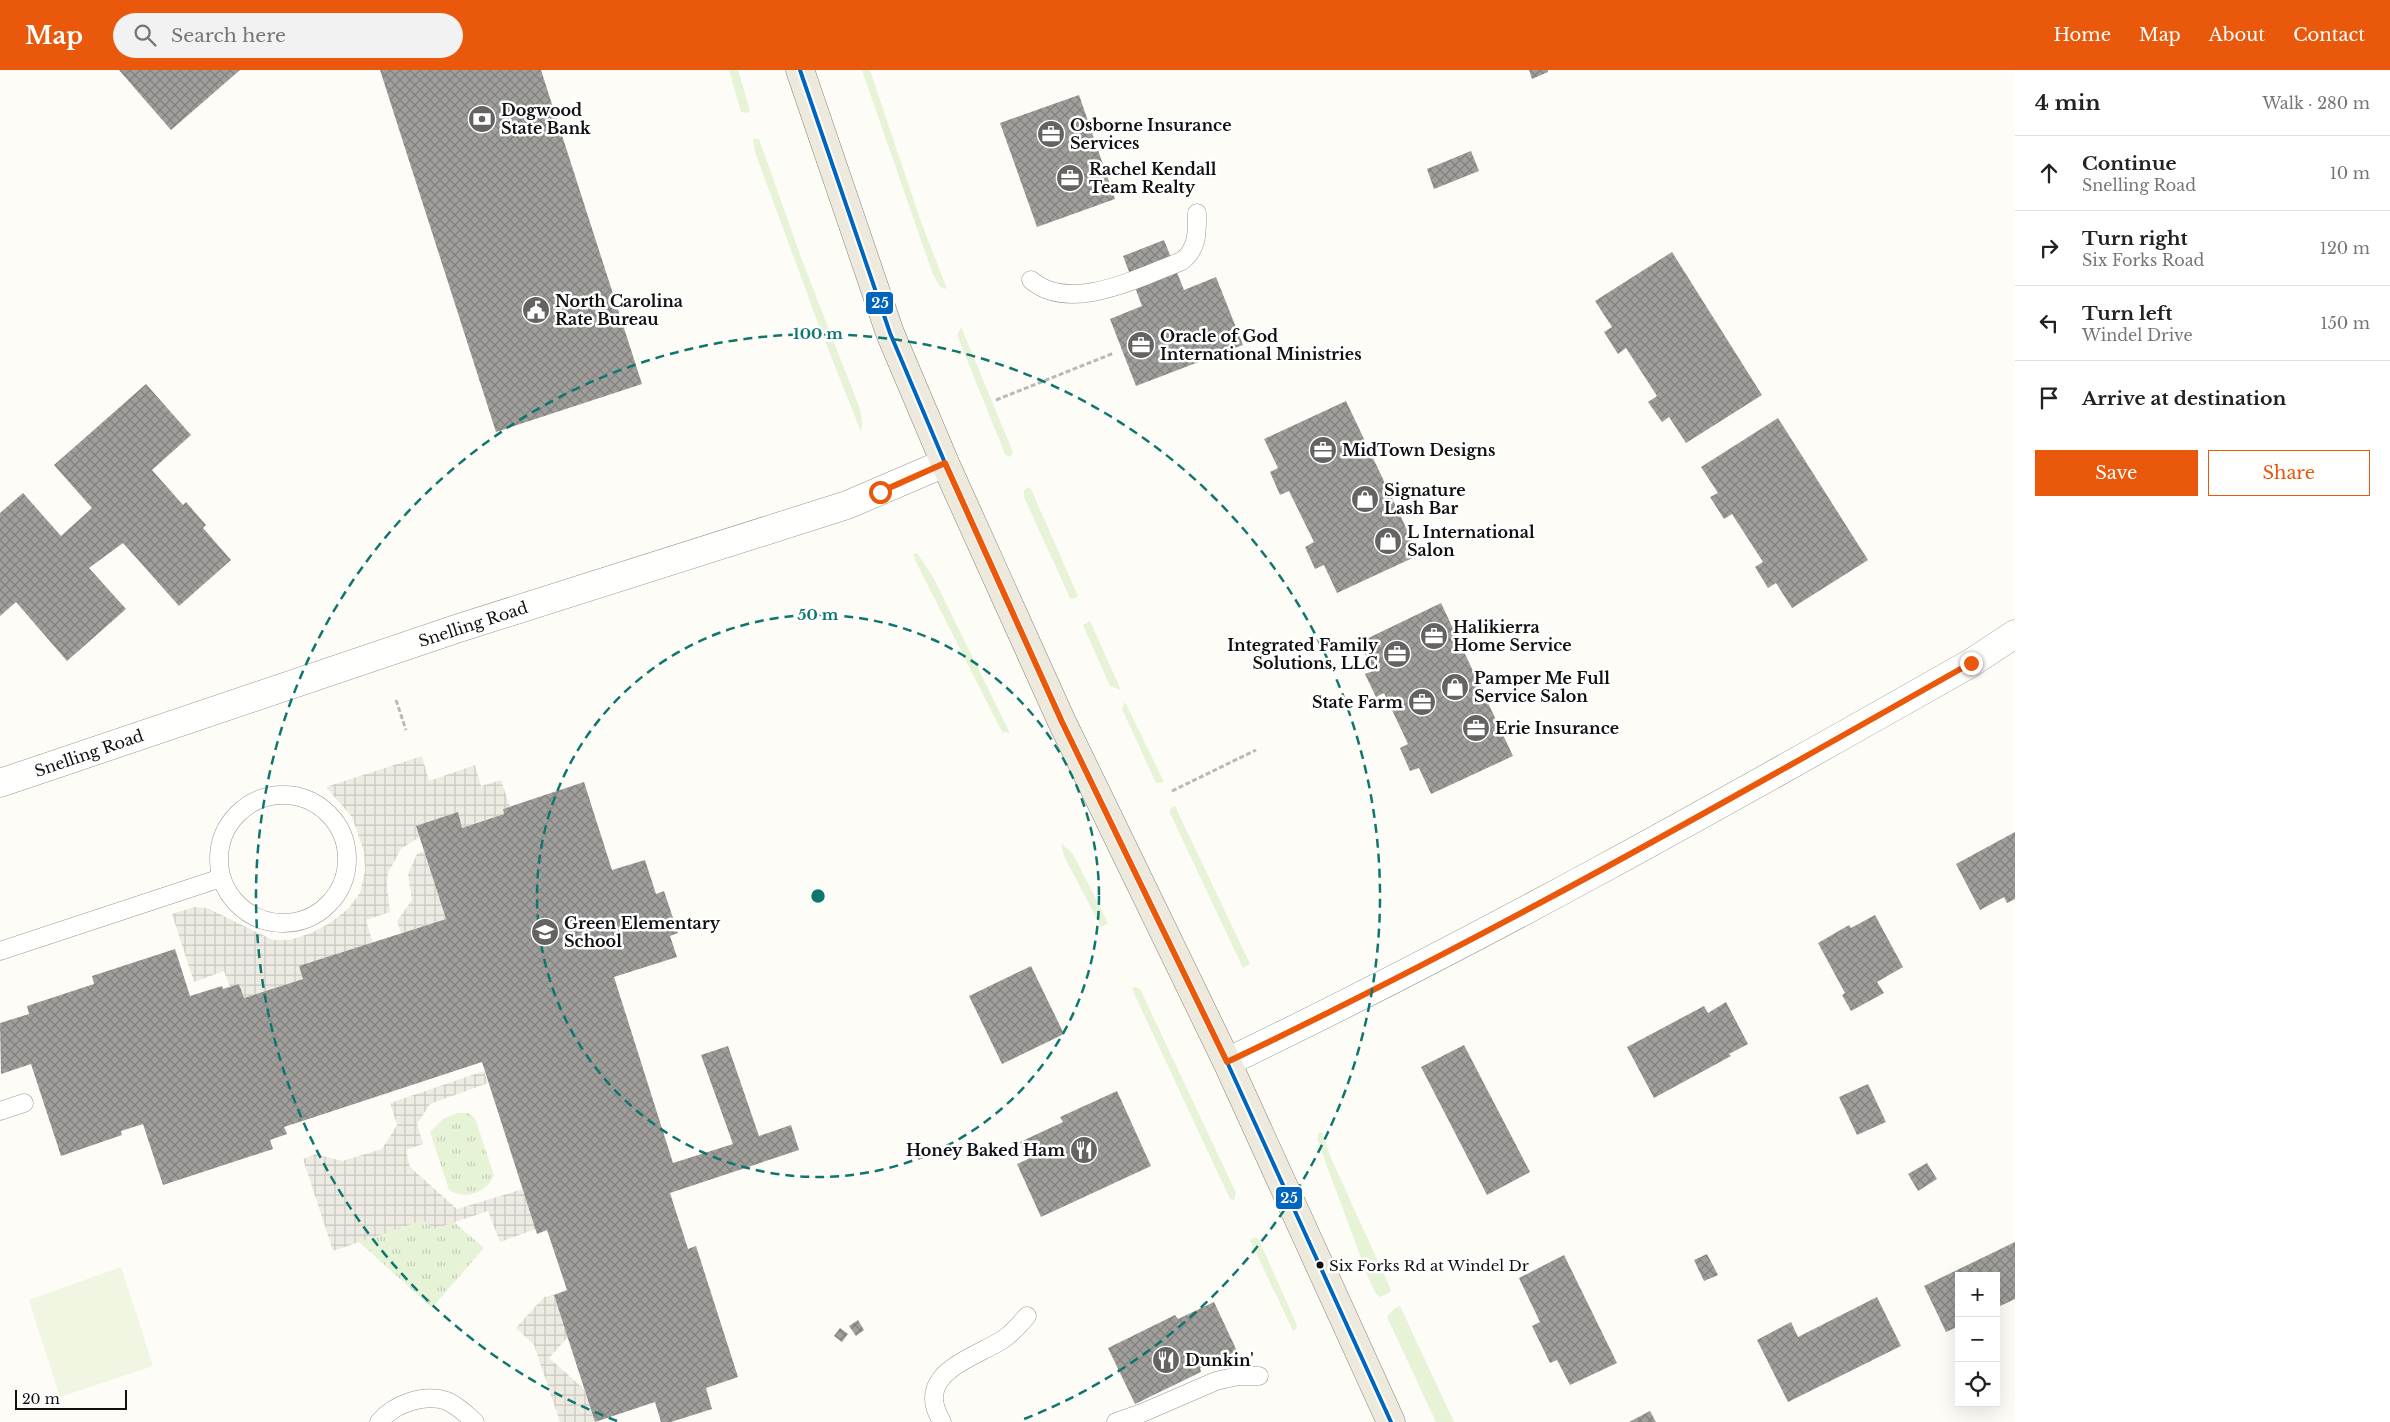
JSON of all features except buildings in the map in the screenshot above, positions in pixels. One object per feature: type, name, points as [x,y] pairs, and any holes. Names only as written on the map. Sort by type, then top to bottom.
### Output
[{"type":"main road","points":[[800,70],[890,333],[945,463],[1066,730],[1227,1062],[1391,1422]]},
{"type":"street","name":"Snelling Road","points":[[0,783],[459,628],[847,504],[945,463]]},
{"type":"street","points":[[1227,1062],[1295,1030],[1658,840],[1971,663],[2015,634]]},
{"type":"lane","points":[[1031,280],[1049,292],[1068,295],[1111,288],[1182,261],[1191,253],[1197,238],[1197,213]]},
{"type":"lane","points":[[291,794],[311,800],[329,812],[342,829],[348,850],[347,871],[340,892],[326,908],[307,919],[287,924],[265,921],[246,912],[230,897],[221,878],[219,856],[223,836],[234,817],[250,804],[270,796],[291,794]]},
{"type":"lane","points":[[0,951],[221,878]]},
{"type":"lane","points":[[0,1111],[24,1103]]},
{"type":"lane","points":[[942,1422],[934,1405],[933,1390],[940,1377],[1005,1339],[1028,1316]]},
{"type":"lane","points":[[1116,1422],[1142,1414],[1216,1381],[1238,1376],[1259,1376]]},
{"type":"lane","points":[[379,1422],[384,1416],[402,1404],[422,1399],[445,1401],[459,1408],[475,1422]]},
{"type":"path","points":[[996,400],[1114,353]]},
{"type":"path","points":[[396,700],[406,730]]},
{"type":"path","points":[[1172,791],[1256,750]]},
{"type":"green space","points":[[729,70],[738,70],[750,110],[748,113],[741,112]]},
{"type":"green space","points":[[862,70],[870,70],[920,219],[947,289],[940,287],[932,272]]},
{"type":"green space","points":[[753,139],[759,139],[802,260],[860,409],[861,432],[819,326],[755,152]]},
{"type":"green space","points":[[961,327],[1013,452],[1010,457],[1005,454],[957,335]]},
{"type":"green space","points":[[1030,487],[1078,596],[1073,599],[1070,598],[1024,497],[1024,490]]},
{"type":"green space","points":[[917,553],[933,577],[1010,733],[1002,732],[917,564],[913,554]]},
{"type":"green space","points":[[1090,621],[1121,690],[1110,686],[1083,625]]},
{"type":"green space","points":[[1125,702],[1164,782],[1156,783],[1122,709]]},
{"type":"green space","points":[[1175,806],[1250,964],[1243,968],[1170,813],[1170,809]]},
{"type":"green space","points":[[1061,843],[1073,854],[1108,923],[1101,927],[1064,856]]},
{"type":"green space","points":[[1135,987],[1140,989],[1236,1193],[1234,1200],[1230,1199],[1132,989]]},
{"type":"green space","points":[[458,1113],[468,1113],[475,1118],[494,1175],[487,1186],[468,1195],[462,1195],[449,1190],[430,1132],[443,1119]]},
{"type":"green space","points":[[1322,1132],[1331,1158],[1391,1290],[1380,1297],[1376,1294],[1368,1277],[1317,1139],[1319,1133]]},
{"type":"green space","points":[[423,1220],[434,1229],[454,1222],[484,1248],[432,1308],[358,1241]]},
{"type":"green space","points":[[1258,1238],[1296,1323],[1297,1328],[1293,1331],[1250,1240]]},
{"type":"green space","points":[[121,1267],[153,1366],[60,1397],[29,1300]]},
{"type":"green space","points":[[1400,1306],[1454,1422],[1436,1422],[1387,1317],[1394,1309]]},
{"type":"shaded area","points":[[422,756],[429,781],[475,765],[481,786],[501,780],[510,807],[503,809],[504,814],[462,828],[457,813],[401,849],[388,873],[387,886],[390,912],[366,920],[373,943],[303,979],[244,998],[239,984],[230,987],[224,971],[194,982],[172,914],[194,907],[207,908],[273,940],[290,940],[311,933],[330,923],[348,909],[360,893],[365,871],[364,852],[352,817],[326,787]]},
{"type":"shaded area","points":[[424,851],[446,919],[401,933],[397,921],[412,900],[408,874],[417,854]]},
{"type":"shaded area","points":[[484,1071],[488,1083],[430,1104],[417,1124],[423,1144],[406,1150],[410,1167],[457,1209],[523,1189],[536,1229],[500,1242],[488,1211],[434,1229],[423,1220],[333,1251],[303,1159],[316,1154],[342,1161],[382,1149],[397,1125],[390,1103]]},
{"type":"shaded area","points":[[554,1295],[568,1337],[549,1358],[584,1389],[595,1422],[560,1422],[534,1345],[516,1328],[544,1297]]},
{"type":"transit line","name":"25","points":[[800,70],[890,333],[945,463],[1062,722],[1227,1062],[1391,1422]]},
{"type":"place","name":"Dogwood State Bank","points":[[482,119]]},
{"type":"place","name":"Osborne Insurance Services","points":[[1051,134]]},
{"type":"place","name":"Rachel Kendall Team Realty","points":[[1070,178]]},
{"type":"place","name":"North Carolina Rate Bureau","points":[[536,310]]},
{"type":"place","name":"Oracle of God International Ministries","points":[[1141,345]]},
{"type":"place","name":"MidTown Designs","points":[[1323,450]]},
{"type":"place","name":"Signature Lash Bar","points":[[1365,499]]},
{"type":"place","name":"L International Salon","points":[[1388,541]]},
{"type":"place","name":"Halikierra Home Service","points":[[1434,636]]},
{"type":"place","name":"Integrated Family Solutions, LLC","points":[[1397,654]]},
{"type":"place","name":"Pamper Me Full Service Salon","points":[[1455,687]]},
{"type":"place","name":"State Farm","points":[[1422,702]]},
{"type":"place","name":"Erie Insurance","points":[[1476,728]]},
{"type":"place","name":"Green Elementary School","points":[[545,932]]},
{"type":"place","name":"Honey Baked Ham","points":[[1084,1150]]},
{"type":"place","name":"Six Forks Rd at Windel Dr","points":[[1320,1265]]},
{"type":"place","name":"Dunkin'","points":[[1166,1360]]},
{"type":"route","points":[[880,492],[945,463],[1062,722],[1227,1062],[1295,1030],[1658,840],[1971,663]]}]
